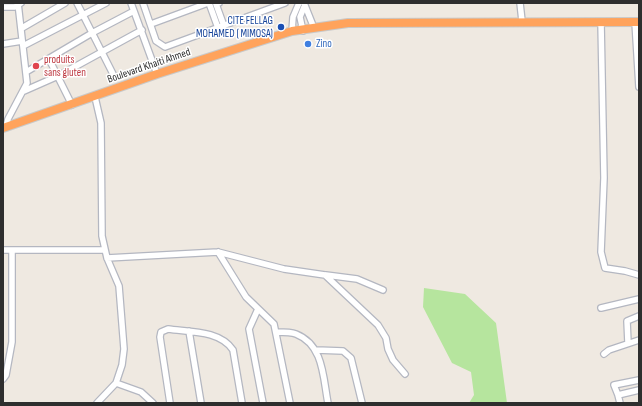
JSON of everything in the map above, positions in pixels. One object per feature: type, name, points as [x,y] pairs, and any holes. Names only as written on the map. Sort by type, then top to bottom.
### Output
[{"type":"highway","name":"Boulevard Khaiti Ahmed","points":[[5,127],[158,74],[292,31],[303,31],[348,23],[522,21],[637,22]]},
{"type":"street","points":[[5,127],[24,91],[26,83],[19,3]]},
{"type":"street","points":[[3,7],[15,7],[19,3]]},
{"type":"street","points":[[22,28],[65,3]]},
{"type":"street","points":[[77,3],[114,74]]},
{"type":"street","points":[[3,44],[22,44],[106,3]]},
{"type":"street","points":[[131,3],[158,74]]},
{"type":"street","points":[[143,3],[156,41],[165,47],[285,3]]},
{"type":"street","points":[[151,24],[212,3],[221,27]]},
{"type":"street","points":[[520,3],[522,21]]},
{"type":"street","points":[[301,4],[300,17],[303,31]]},
{"type":"street","points":[[301,4],[314,28]]},
{"type":"street","points":[[292,31],[293,17],[301,4]]},
{"type":"street","points":[[26,72],[92,33],[134,11]]},
{"type":"street","points":[[601,22],[604,178],[601,252],[605,268],[639,275]]},
{"type":"street","points":[[637,22],[639,87]]},
{"type":"street","points":[[24,91],[58,76],[142,30]]},
{"type":"street","points":[[49,58],[72,105]]},
{"type":"street","points":[[95,97],[101,123],[102,236],[107,258],[119,286],[124,349],[122,365],[116,383],[97,403]]},
{"type":"street","points":[[3,250],[105,250]]},
{"type":"street","points":[[3,379],[6,375],[12,342],[12,250]]},
{"type":"street","points":[[107,258],[218,252],[284,270],[357,279],[383,290]]},
{"type":"street","points":[[218,252],[246,297],[274,324],[277,332],[290,403]]},
{"type":"street","points":[[325,275],[378,324],[386,338],[388,349],[393,360],[406,374]]},
{"type":"street","points":[[601,308],[639,299]]},
{"type":"street","points":[[258,309],[249,330],[263,403]]},
{"type":"street","points":[[628,342],[627,321],[639,316]]},
{"type":"street","points":[[170,403],[160,337],[165,330],[188,331],[215,336],[229,345],[233,350],[242,403]]},
{"type":"street","points":[[188,331],[201,403]]},
{"type":"street","points":[[277,332],[295,334],[308,342],[316,350],[320,359],[328,403]]},
{"type":"street","points":[[604,354],[609,350],[628,342],[639,340]]},
{"type":"street","points":[[316,350],[343,351],[352,358],[362,403]]},
{"type":"street","points":[[620,403],[614,386],[639,380]]},
{"type":"street","points":[[116,383],[141,392],[153,403]]},
{"type":"street","points":[[618,394],[639,390]]},
{"type":"green space","points":[[424,288],[465,294],[496,323],[507,403],[469,403],[474,395],[471,372],[452,363],[423,307]]},
{"type":"place","name":"CITE FELLAG MOHAMED ( MIMOSA)","points":[[281,27]]},
{"type":"place","name":"Zino","points":[[308,44]]},
{"type":"place","name":"produits sans gluten","points":[[36,66]]}]
